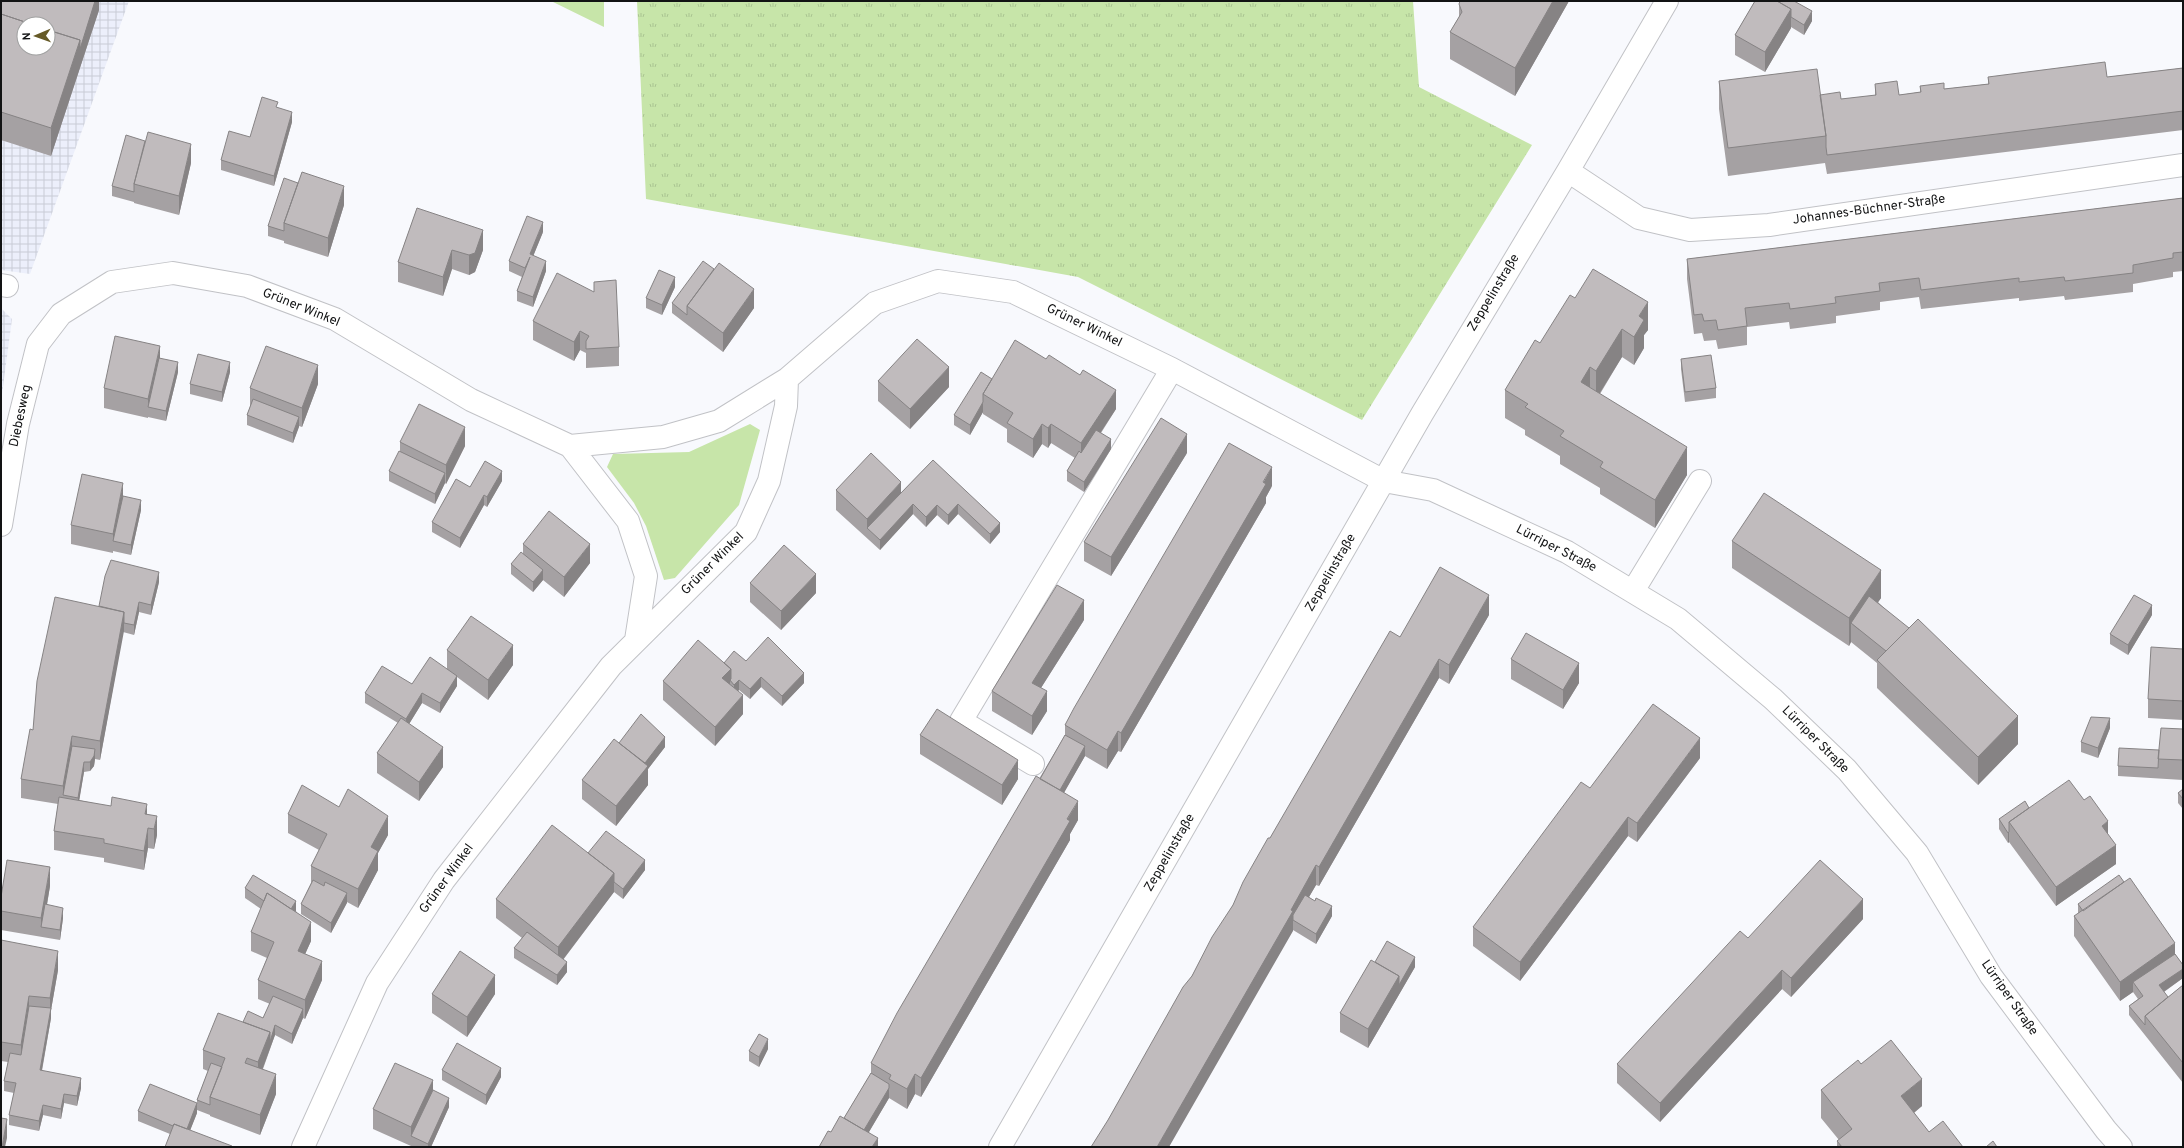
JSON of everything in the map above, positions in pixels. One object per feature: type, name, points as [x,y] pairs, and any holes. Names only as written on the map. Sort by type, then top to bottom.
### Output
[{"type":"street","name":"Zeppelinstraße","points":[[1000,1147],[1422,414],[1568,171],[1667,1]]},
{"type":"street","name":"Johannes-Büchner-Straße","points":[[1568,171],[1639,218],[1690,230],[1769,224],[2183,164]]},
{"type":"street","name":"Grüner Winkel","points":[[61,314],[112,282],[173,273],[247,286],[334,319],[471,400],[570,446],[628,521],[646,576],[636,640]]},
{"type":"street","name":"Grüner Winkel","points":[[570,446],[663,437],[719,421],[787,380],[875,303],[938,281],[1013,292],[1172,369],[1384,481]]},
{"type":"street","name":"Diebesweg","points":[[1,525],[18,424],[38,344],[61,314]]},
{"type":"street","points":[[1033,764],[961,721],[1172,369]]},
{"type":"street","name":"Grüner Winkel","points":[[303,1147],[377,983],[440,886],[611,666],[746,532],[769,481],[786,406],[787,380]]},
{"type":"street","name":"Lürriper Straße","points":[[1384,481],[1433,490],[1568,552],[1678,619],[1773,699],[1847,770],[1917,853],[1991,976],[2106,1130],[2121,1147]]},
{"type":"street","points":[[1633,591],[1700,481]]},
{"type":"shaded area","points":[[1,1],[129,1],[30,274],[1,270]]},
{"type":"shaded area","points":[[1,308],[12,319],[1,402]]},
{"type":"green space","points":[[551,1],[604,1],[604,27]]},
{"type":"green space","points":[[637,1],[1413,1],[1419,87],[1532,145],[1362,420],[1078,277],[646,199]]},
{"type":"green space","points":[[750,424],[760,430],[739,505],[675,578],[664,580],[646,526],[634,503],[607,467],[613,454],[689,452]]},
{"type":"building","points":[[1,1],[95,1],[80,49],[80,40],[56,32],[56,16],[16,16],[16,19],[1,14]]},
{"type":"building","points":[[1460,1],[1553,1],[1515,68],[1450,32],[1462,12],[1459,4]]},
{"type":"building","points":[[1755,1],[1777,1],[1791,9],[1765,52],[1735,35]]},
{"type":"building","points":[[1777,1],[1794,1],[1812,11],[1804,25],[1791,17],[1791,9]]},
{"type":"building","points":[[1,14],[16,19],[16,56],[56,56],[56,32],[80,40],[51,128],[1,112]]},
{"type":"building","points":[[2105,62],[2107,77],[2183,68],[2183,111],[1827,155],[1826,136],[1820,95],[1840,92],[1841,99],[1876,95],[1875,84],[1897,81],[1899,95],[1921,92],[1920,86],[1944,83],[1944,89],[1989,84],[1988,77]]},
{"type":"building","points":[[1817,69],[1826,136],[1728,148],[1719,81]]},
{"type":"building","points":[[262,97],[278,102],[276,107],[292,112],[274,176],[221,160],[229,131],[250,137]]},
{"type":"building","points":[[148,132],[191,144],[179,196],[134,184]]},
{"type":"building","points":[[126,135],[145,141],[134,184],[134,192],[112,186]]},
{"type":"building","points":[[302,172],[344,186],[328,238],[284,223]]},
{"type":"building","points":[[284,178],[298,183],[284,223],[284,231],[268,226]]},
{"type":"building","points":[[2183,198],[2183,252],[2173,253],[2173,258],[2133,265],[2133,273],[2065,281],[2064,277],[2019,282],[2019,278],[1921,290],[1919,278],[1879,283],[1880,291],[1835,297],[1836,303],[1790,309],[1789,303],[1745,308],[1747,326],[1718,330],[1716,320],[1704,321],[1702,314],[1694,315],[1687,259]]},
{"type":"building","points":[[417,208],[483,230],[475,253],[469,255],[452,250],[443,277],[398,262]]},
{"type":"building","points":[[527,216],[543,222],[530,254],[546,261],[533,297],[517,291],[530,257],[525,268],[509,261]]},
{"type":"building","points":[[703,261],[714,269],[687,306],[687,315],[672,303]]},
{"type":"building","points":[[719,263],[754,289],[723,333],[687,306]]},
{"type":"building","points":[[1593,269],[1648,302],[1639,316],[1644,320],[1634,337],[1622,329],[1596,371],[1590,367],[1581,382],[1687,447],[1655,500],[1600,467],[1603,462],[1560,436],[1564,431],[1525,407],[1528,404],[1505,390],[1535,340],[1540,343],[1570,295],[1575,298]]},
{"type":"building","points":[[659,270],[675,277],[662,305],[646,298]]},
{"type":"building","points":[[557,273],[594,292],[594,282],[616,280],[619,347],[586,349],[586,341],[589,336],[580,331],[574,342],[533,321]]},
{"type":"building","points":[[115,336],[160,346],[148,399],[104,388]]},
{"type":"building","points":[[917,339],[949,367],[910,409],[878,381]]},
{"type":"building","points":[[1015,340],[1046,359],[1049,355],[1080,375],[1083,370],[1116,390],[1081,443],[1051,424],[1048,428],[1042,424],[1033,439],[1007,423],[1013,413],[983,394]]},
{"type":"building","points":[[266,346],[318,365],[302,408],[250,388]]},
{"type":"building","points":[[198,354],[230,362],[222,392],[190,384]]},
{"type":"building","points":[[1711,355],[1716,388],[1685,392],[1681,359]]},
{"type":"building","points":[[159,358],[178,362],[166,411],[148,407]]},
{"type":"building","points":[[981,372],[992,379],[983,394],[983,402],[970,425],[954,415]]},
{"type":"building","points":[[253,399],[299,417],[293,433],[247,415]]},
{"type":"building","points":[[419,404],[465,427],[446,465],[400,442]]},
{"type":"building","points":[[1161,418],[1187,434],[1111,557],[1084,542]]},
{"type":"building","points":[[1096,430],[1111,439],[1084,482],[1067,471],[1079,451],[1081,453]]},
{"type":"building","points":[[1229,443],[1272,467],[1263,482],[1266,484],[1121,733],[1118,731],[1107,750],[1065,725]]},
{"type":"building","points":[[399,451],[445,473],[435,494],[389,471]]},
{"type":"building","points":[[871,453],[901,482],[867,519],[836,490]]},
{"type":"building","points":[[933,460],[1000,523],[990,534],[958,504],[948,515],[937,505],[926,517],[913,504],[880,540],[867,528]]},
{"type":"building","points":[[485,461],[502,471],[487,497],[484,495],[460,538],[432,522],[456,479],[470,487]]},
{"type":"building","points":[[82,474],[123,483],[113,534],[71,525]]},
{"type":"building","points":[[1764,493],[1881,570],[1849,618],[1732,541]]},
{"type":"building","points":[[123,496],[141,500],[131,545],[113,541]]},
{"type":"building","points":[[549,511],[590,544],[564,577],[523,544]]},
{"type":"building","points":[[784,545],[816,574],[781,611],[750,583]]},
{"type":"building","points":[[521,552],[543,570],[533,582],[511,564]]},
{"type":"building","points":[[111,560],[159,572],[151,605],[139,602],[134,625],[124,623],[124,612],[99,606],[105,576]]},
{"type":"building","points":[[1440,567],[1489,595],[1449,665],[1439,659],[1319,867],[1316,865],[1291,910],[1293,911],[1157,1147],[1091,1147],[1108,1120],[1183,987],[1192,976],[1212,937],[1233,905],[1243,882],[1268,838],[1270,838],[1390,631],[1400,637]]},
{"type":"building","points":[[1057,585],[1084,600],[1032,683],[1047,691],[1032,716],[992,691]]},
{"type":"building","points":[[2134,595],[2152,605],[2128,645],[2110,634]]},
{"type":"building","points":[[1869,596],[1909,628],[1886,651],[1851,623]]},
{"type":"building","points":[[55,597],[124,612],[100,741],[72,736],[63,786],[21,779],[30,729],[33,730],[37,681]]},
{"type":"building","points":[[471,616],[513,645],[488,680],[447,650]]},
{"type":"building","points":[[1918,619],[2018,716],[1978,757],[1877,660]]},
{"type":"building","points":[[1526,633],[1579,663],[1563,690],[1511,659]]},
{"type":"building","points":[[768,637],[804,673],[782,696],[761,677],[750,689],[739,680],[734,685],[730,680],[731,669],[724,663],[734,651],[746,661]]},
{"type":"building","points":[[698,640],[731,669],[722,678],[743,695],[715,727],[663,681]]},
{"type":"building","points":[[2151,647],[2183,649],[2183,701],[2148,699]]},
{"type":"building","points":[[430,657],[457,676],[440,703],[422,693],[406,719],[365,693],[382,666],[412,684]]},
{"type":"building","points":[[1653,704],[1700,738],[1637,823],[1628,817],[1520,962],[1473,927],[1581,782],[1590,788]]},
{"type":"building","points":[[937,709],[1018,760],[1002,785],[920,735]]},
{"type":"building","points":[[641,714],[665,737],[645,763],[619,743]]},
{"type":"building","points":[[2091,717],[2110,718],[2098,748],[2081,742]]},
{"type":"building","points":[[401,718],[443,747],[419,782],[377,753]]},
{"type":"building","points":[[2161,728],[2183,729],[2183,760],[2158,759]]},
{"type":"building","points":[[1065,735],[1085,746],[1060,790],[1040,779]]},
{"type":"building","points":[[614,739],[648,766],[616,806],[582,780]]},
{"type":"building","points":[[72,746],[95,749],[94,756],[90,762],[84,762],[78,798],[63,795]]},
{"type":"building","points":[[2119,748],[2159,750],[2158,768],[2118,766]]},
{"type":"building","points":[[1036,776],[1078,801],[1067,819],[1070,821],[921,1078],[915,1074],[907,1089],[889,1079],[891,1075],[871,1063],[897,1013]]},
{"type":"building","points":[[2069,780],[2084,800],[2090,796],[2108,821],[2102,826],[2116,845],[2056,887],[2009,822]]},
{"type":"building","points":[[302,785],[339,807],[348,789],[388,816],[371,847],[378,851],[358,889],[311,866],[327,834],[288,814]]},
{"type":"building","points":[[2183,789],[2183,799],[2178,793]]},
{"type":"building","points":[[59,797],[111,806],[112,797],[147,804],[145,814],[157,816],[154,829],[148,828],[144,851],[104,843],[104,839],[54,831]]},
{"type":"building","points":[[2025,801],[2029,808],[2009,822],[2008,833],[1999,819]]},
{"type":"building","points":[[552,825],[614,873],[558,947],[496,899]]},
{"type":"building","points":[[606,831],[645,860],[623,889],[614,882],[614,873],[588,853]]},
{"type":"building","points":[[7,860],[50,867],[41,918],[1,911],[1,897]]},
{"type":"building","points":[[1820,860],[1863,899],[1791,978],[1782,970],[1660,1103],[1617,1064],[1740,931],[1748,938]]},
{"type":"building","points":[[253,875],[296,901],[291,909],[267,893],[264,901],[245,888]]},
{"type":"building","points":[[2119,875],[2124,882],[2083,911],[2078,904]]},
{"type":"building","points":[[2130,878],[2175,943],[2120,982],[2074,916]]},
{"type":"building","points":[[313,880],[324,886],[325,882],[347,893],[331,923],[301,904]]},
{"type":"building","points":[[267,893],[311,922],[298,951],[322,961],[305,1000],[258,980],[274,942],[251,932]]},
{"type":"building","points":[[1305,895],[1315,901],[1316,898],[1332,906],[1316,934],[1293,920],[1293,915]]},
{"type":"building","points":[[45,904],[63,908],[60,930],[41,927]]},
{"type":"building","points":[[527,932],[567,962],[557,975],[514,948]]},
{"type":"building","points":[[1,940],[58,951],[50,998],[29,996],[21,1045],[1,1042]]},
{"type":"building","points":[[1387,941],[1415,957],[1399,985],[1399,976],[1375,962]]},
{"type":"building","points":[[460,951],[495,975],[467,1017],[432,994]]},
{"type":"building","points":[[2175,954],[2183,965],[2183,969],[2159,985],[2168,997],[2145,1016],[2145,1025],[2129,1006],[2143,996],[2133,982]]},
{"type":"building","points":[[1371,960],[1399,976],[1368,1029],[1340,1013]]},
{"type":"building","points":[[2183,985],[2183,1063],[2145,1016]]},
{"type":"building","points":[[273,996],[303,1009],[292,1034],[275,1025],[270,1042],[270,1032],[243,1022],[248,1011],[263,1018]]},
{"type":"building","points":[[29,1006],[51,1008],[40,1070],[81,1078],[77,1096],[64,1094],[61,1109],[43,1105],[39,1121],[9,1115],[16,1083],[4,1081],[10,1053],[21,1055]]},
{"type":"building","points":[[218,1013],[270,1032],[258,1062],[247,1058],[245,1063],[276,1074],[260,1115],[210,1097],[225,1058],[203,1050]]},
{"type":"building","points":[[759,1034],[768,1039],[759,1057],[749,1051]]},
{"type":"building","points":[[1891,1040],[1922,1079],[1901,1096],[1929,1132],[1943,1121],[1963,1147],[1842,1147],[1837,1141],[1852,1129],[1821,1090],[1858,1060],[1861,1064]]},
{"type":"building","points":[[457,1043],[501,1068],[486,1095],[442,1070]]},
{"type":"building","points":[[211,1063],[222,1067],[210,1097],[210,1105],[197,1100]]},
{"type":"building","points":[[395,1063],[433,1080],[411,1127],[373,1109]]},
{"type":"building","points":[[871,1073],[889,1084],[889,1088],[864,1130],[844,1118]]},
{"type":"building","points":[[150,1084],[197,1103],[187,1129],[174,1124],[173,1126],[138,1111]]},
{"type":"building","points":[[433,1090],[449,1098],[428,1144],[411,1136]]},
{"type":"building","points":[[840,1116],[878,1138],[872,1147],[819,1147],[828,1131],[831,1132]]},
{"type":"building","points":[[1,1118],[7,1119],[2,1147],[1,1147]]},
{"type":"building","points":[[174,1124],[232,1146],[232,1147],[165,1147]]},
{"type":"building","points":[[1993,1141],[1997,1147],[1986,1147]]}]
